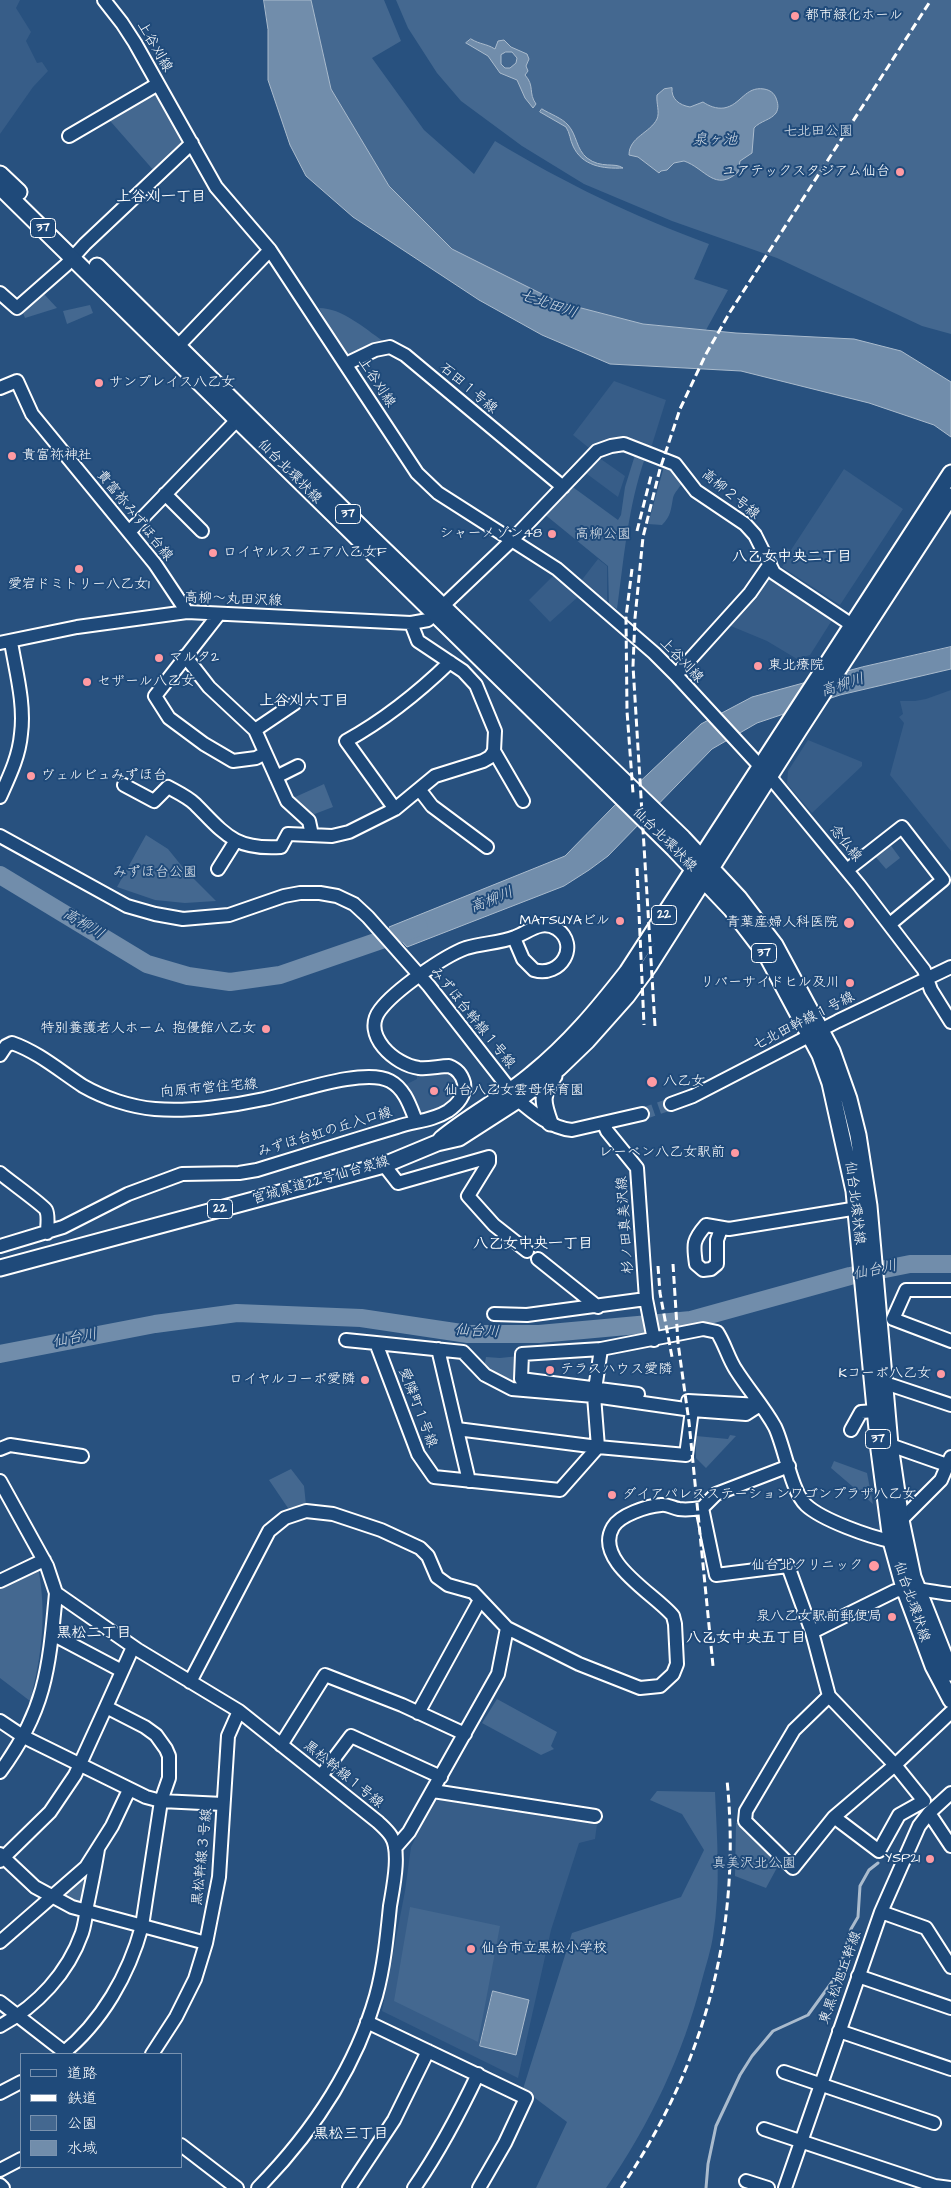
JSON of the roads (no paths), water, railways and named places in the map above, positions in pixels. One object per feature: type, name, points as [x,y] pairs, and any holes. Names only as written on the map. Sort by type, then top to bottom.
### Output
[{"type":"main road","name":"仙台北環状線","points":[[0,174],[237,420],[439,611],[703,869],[767,956],[815,1033],[832,1050],[849,1099],[858,1135],[870,1287],[875,1411],[891,1541],[910,1588],[951,1672]]},
{"type":"main road","name":"仙台北環状線","points":[[0,187],[178,346],[439,611]]},
{"type":"main road","name":"22","points":[[515,1095],[559,1068],[587,1041],[627,996],[649,966],[703,869],[765,772],[809,714],[841,666],[928,521],[951,473]]},
{"type":"main road","name":"22","points":[[765,772],[791,719],[852,625],[928,521],[951,496]]},
{"type":"main road","name":"22","points":[[515,1095],[596,1012],[703,869]]},
{"type":"main road","points":[[550,1123],[543,1102],[543,1096],[559,1068]]},
{"type":"main road","name":"宮城県道22号仙台泉線","points":[[0,1268],[384,1165],[437,1143],[459,1138],[515,1095]]},
{"type":"main road","name":"仙台北環状線","points":[[870,1287],[884,1385],[890,1445],[908,1560],[910,1588],[933,1666],[951,1700]]},
{"type":"street","name":"上谷刈線","points":[[104,0],[122,22],[216,187],[270,250],[417,473],[438,493],[557,569],[654,653],[737,741]]},
{"type":"street","points":[[69,136],[158,84]]},
{"type":"street","points":[[0,293],[17,308],[192,144]]},
{"type":"street","points":[[178,346],[270,250]]},
{"type":"street","name":"石田１号線","points":[[346,364],[375,350],[390,347],[404,355],[562,486]]},
{"type":"street","name":"貴富祢みずほ台線","points":[[0,388],[17,381],[32,414],[155,564],[187,612]]},
{"type":"street","points":[[129,532],[237,420]]},
{"type":"street","name":"高柳２号線","points":[[439,611],[448,599],[511,541],[597,451],[624,444],[674,464],[696,491],[745,524],[755,535],[774,573],[852,625]]},
{"type":"street","points":[[165,494],[202,531]]},
{"type":"street","points":[[676,676],[750,593],[770,564]]},
{"type":"street","name":"高柳～丸田沢線","points":[[6,643],[77,627],[187,612],[411,623],[428,620],[439,611]]},
{"type":"street","points":[[219,614],[155,696],[169,718],[204,744],[233,761],[256,758],[265,753]]},
{"type":"street","points":[[124,785],[154,801],[168,787],[193,802],[235,842],[262,848],[281,847],[288,834],[332,836],[349,832],[394,809],[435,776],[483,761],[490,757],[494,751],[495,731],[476,685],[450,662],[418,641],[411,623]]},
{"type":"street","points":[[0,796],[11,774],[21,734],[22,718],[6,643]]},
{"type":"street","points":[[185,656],[209,686],[255,730],[287,801],[308,820],[312,835]]},
{"type":"street","points":[[394,809],[346,741],[370,728],[430,681],[450,662]]},
{"type":"street","points":[[255,730],[295,703]]},
{"type":"street","name":"念仏線","points":[[737,741],[847,870],[890,924],[925,975],[951,1022]]},
{"type":"street","points":[[494,751],[523,801]]},
{"type":"street","points":[[276,777],[298,766]]},
{"type":"street","points":[[418,789],[432,806],[487,847]]},
{"type":"street","points":[[847,870],[902,827],[942,880],[890,924]]},
{"type":"street","name":"みずほ台幹線１号線","points":[[0,836],[127,906],[156,914],[183,919],[228,915],[284,896],[309,893],[337,896],[354,904],[410,964],[515,1095]]},
{"type":"street","points":[[218,869],[235,842]]},
{"type":"street","points":[[419,976],[454,953],[514,938]]},
{"type":"street","name":"七北田幹線１号線","points":[[671,1104],[694,1096],[925,975],[951,967]]},
{"type":"street","name":"みずほ台虹の丘入口線","points":[[0,1246],[47,1233],[128,1194],[176,1176],[191,1173],[239,1174],[257,1170],[416,1121],[434,1118],[456,1105],[462,1097],[464,1082],[461,1075],[449,1066],[418,1068],[407,1064],[380,1044],[374,1032],[374,1023],[380,1010],[419,976]]},
{"type":"street","name":"向原市営住宅線","points":[[0,1055],[6,1046],[12,1043],[25,1048],[85,1086],[108,1098],[154,1109],[194,1108],[263,1100],[370,1076],[385,1079],[398,1087],[406,1098],[416,1121]]},
{"type":"street","points":[[515,1095],[531,1112],[563,1129],[572,1130],[604,1124],[642,1114]]},
{"type":"street","name":"杉ノ田真美沢線","points":[[604,1124],[607,1131],[637,1168],[647,1302],[653,1336]]},
{"type":"street","points":[[384,1165],[398,1183],[489,1157],[489,1162],[468,1196],[494,1225],[527,1251]]},
{"type":"street","points":[[0,1173],[15,1187],[43,1205],[47,1211],[47,1233]]},
{"type":"street","points":[[721,1229],[717,1240],[717,1264],[711,1269],[703,1270],[696,1264],[694,1244],[696,1237],[706,1225],[729,1229],[863,1207]]},
{"type":"street","points":[[538,1258],[598,1307]]},
{"type":"street","points":[[951,1290],[906,1290],[893,1319],[951,1341]]},
{"type":"street","points":[[494,1314],[527,1315],[647,1302]]},
{"type":"street","points":[[760,1405],[746,1414],[692,1410],[521,1379],[522,1354],[601,1350],[653,1336],[703,1329],[717,1332],[735,1368],[760,1405],[774,1427],[795,1484],[807,1506],[869,1537],[891,1541]]},
{"type":"street","points":[[346,1340],[376,1343]]},
{"type":"street","name":"愛隣町１号線","points":[[594,1392],[512,1388],[485,1375],[463,1352],[376,1343],[418,1454],[434,1477],[560,1490],[598,1447]]},
{"type":"street","points":[[438,1349],[469,1481]]},
{"type":"street","points":[[598,1447],[594,1392],[601,1350]]},
{"type":"street","points":[[884,1385],[891,1385],[951,1405]]},
{"type":"street","points":[[594,1392],[670,1400],[760,1405]]},
{"type":"street","points":[[457,1429],[598,1447],[686,1455],[692,1410]]},
{"type":"street","points":[[851,1430],[861,1412],[875,1411]]},
{"type":"street","points":[[0,1449],[10,1445],[82,1456]]},
{"type":"street","points":[[890,1445],[949,1461],[941,1480],[901,1520]]},
{"type":"street","points":[[190,1682],[269,1531],[296,1513],[306,1511],[333,1514],[410,1542],[428,1556],[437,1577],[448,1585],[473,1592],[507,1628],[579,1664],[640,1688],[660,1686],[673,1674],[677,1664],[673,1616],[623,1571],[610,1549],[609,1538],[614,1525],[625,1516],[660,1504],[681,1510],[702,1508],[716,1494],[789,1466]]},
{"type":"street","points":[[0,1481],[44,1560],[56,1593],[50,1656],[40,1701],[24,1737],[0,1772]]},
{"type":"street","points":[[702,1508],[716,1575],[788,1566],[812,1632],[829,1696],[895,1765],[924,1801],[899,1816],[879,1851],[834,1817]]},
{"type":"street","points":[[0,1581],[44,1560]]},
{"type":"street","points":[[812,1632],[855,1609],[910,1588],[951,1594]]},
{"type":"street","name":"黒松幹線１号線","points":[[56,1593],[133,1647],[239,1711],[378,1822],[392,1836],[395,1848]]},
{"type":"street","points":[[418,1713],[480,1600]]},
{"type":"street","points":[[258,2188],[292,2151],[327,2104],[354,2052],[376,1996],[383,1965],[396,1861],[395,1848],[409,1832],[498,1674],[507,1628]]},
{"type":"street","points":[[52,1634],[122,1671]]},
{"type":"street","points":[[133,1647],[75,1775],[50,1812],[1,1857],[35,1887],[52,1898],[72,1907],[206,1943]]},
{"type":"street","points":[[281,1745],[325,1675],[465,1734]]},
{"type":"street","points":[[829,1696],[794,1730],[746,1811],[745,1821],[793,1868],[834,1817],[895,1765],[951,1712]]},
{"type":"street","points":[[65,2053],[103,2011],[129,1963],[142,1926],[161,1801],[169,1778],[170,1766],[166,1748],[161,1740],[145,1727],[106,1707]]},
{"type":"street","name":"黒松幹線３号線","points":[[153,2053],[176,2017],[195,1979],[206,1943],[219,1877],[228,1736],[239,1711]]},
{"type":"street","points":[[0,1721],[24,1737],[129,1790],[161,1801],[224,1804]]},
{"type":"street","points":[[321,1776],[351,1736],[441,1777]]},
{"type":"street","points":[[0,1942],[86,1867],[112,1826],[129,1790]]},
{"type":"street","points":[[433,1791],[595,1816]]},
{"type":"street","name":"東黒松旭丘幹線","points":[[785,2188],[881,1912],[910,1845],[928,1813],[951,1793]]},
{"type":"street","points":[[928,1813],[951,1846]]},
{"type":"street","points":[[0,2026],[18,2016],[54,1982],[64,1968],[83,1932],[98,1849]]},
{"type":"street","points":[[881,1912],[926,1928],[951,1967]]},
{"type":"street","points":[[858,1976],[951,2008]]},
{"type":"street","points":[[0,2002],[63,2053]]},
{"type":"street","points":[[367,2022],[526,2098],[505,2144],[479,2188]]},
{"type":"street","points":[[839,2031],[950,2069]]},
{"type":"street","points":[[349,2188],[394,2120],[428,2051]]},
{"type":"street","points":[[784,2072],[934,2124]]},
{"type":"street","points":[[415,2187],[458,2116],[478,2074]]},
{"type":"street","points":[[0,2093],[20,2083]]},
{"type":"street","points":[[764,2128],[935,2186],[951,2188]]},
{"type":"street","points":[[182,2145],[237,2188]]},
{"type":"street","points":[[0,2170],[20,2159]]},
{"type":"street","points":[[746,2181],[768,2188]]},
{"type":"street","points":[[0,2185],[3,2188]]},
{"type":"water","name":"七北田川","points":[[264,0],[311,0],[331,89],[389,186],[452,249],[558,302],[643,324],[736,333],[854,339],[901,351],[951,382],[951,437],[934,425],[869,403],[741,371],[610,364],[542,335],[479,300],[353,217],[306,176],[290,145],[268,80],[268,30]]},
{"type":"water","points":[[471,39],[495,49],[498,41],[504,40],[511,47],[527,54],[529,59],[526,66],[528,71],[525,75],[530,83],[532,96],[536,104],[533,108],[525,98],[517,80],[500,73],[488,56],[466,43]],"holes":[[[506,52],[512,52],[517,58],[516,63],[510,68],[505,68],[501,64],[501,55]]]},
{"type":"water","name":"泉ヶ池","points":[[672,88],[674,98],[682,105],[690,107],[703,102],[713,107],[721,108],[730,106],[752,90],[764,89],[774,95],[778,109],[774,115],[754,128],[752,153],[740,161],[738,172],[730,178],[716,180],[684,161],[674,163],[667,170],[659,173],[638,157],[629,155],[632,144],[657,119],[657,95],[664,89]]},
{"type":"water","points":[[542,109],[568,125],[587,158],[597,163],[616,165],[623,168],[601,167],[582,158],[573,146],[566,127],[540,112]]},
{"type":"water","points":[[951,647],[951,669],[840,695],[757,723],[712,749],[608,856],[564,886],[407,947],[389,927],[565,856],[613,807],[701,724],[752,697],[862,667]]},
{"type":"water","points":[[493,1991],[529,2000],[516,2055],[480,2046]]},
{"type":"waterway","name":"高柳川","points":[[0,875],[147,964],[188,976],[230,982],[280,975],[419,927]]},
{"type":"waterway","name":"仙台川","points":[[0,1354],[155,1324],[237,1313],[361,1318],[468,1334],[539,1334],[691,1320],[850,1276],[910,1264],[951,1264]]},
{"type":"waterway","points":[[706,2188],[708,2164],[716,2126],[740,2075],[752,2056],[773,2031],[808,2015],[832,1982],[840,1968],[851,1929],[858,1917],[860,1886],[869,1870],[878,1863]]},
{"type":"tunnel","points":[[642,1114],[671,1104]]},
{"type":"railway","points":[[655,1026],[633,666],[635,618],[643,537],[660,469],[680,409],[706,354],[730,312],[931,0]]},
{"type":"railway","points":[[637,531],[651,476]]},
{"type":"railway","points":[[632,569],[626,617],[627,711],[633,793]]},
{"type":"railway","points":[[637,868],[644,1025]]},
{"type":"railway","points":[[673,1264],[678,1343],[689,1422],[713,1666]]},
{"type":"railway","points":[[658,1266],[660,1293],[672,1357]]},
{"type":"railway","points":[[621,2188],[650,2141],[675,2093],[695,2044],[711,1993],[722,1942],[729,1889],[730,1835],[727,1780]]},
{"type":"place","name":"都市緑化ホール","points":[[795,16]]},
{"type":"place","name":"ユアテックスタジアム仙台","points":[[900,172]]},
{"type":"place","name":"サンプレイス八乙女","points":[[99,383]]},
{"type":"place","name":"貴富祢神社","points":[[12,456]]},
{"type":"place","name":"シャーメゾン48","points":[[552,534]]},
{"type":"place","name":"ロイヤルスクエア八乙女F","points":[[213,553]]},
{"type":"place","name":"愛宕ドミトリー八乙女1","points":[[79,569]]},
{"type":"place","name":"マルタ2","points":[[159,658]]},
{"type":"place","name":"東北療院","points":[[758,666]]},
{"type":"place","name":"セザール八乙女","points":[[87,682]]},
{"type":"place","name":"ヴェルビュみずほ台","points":[[31,776]]},
{"type":"place","name":"MATSUYAビル","points":[[620,921]]},
{"type":"place","name":"青葉産婦人科医院","points":[[849,923]]},
{"type":"place","name":"リバーサイドヒル及川","points":[[850,983]]},
{"type":"place","name":"特別養護老人ホーム 抱優館八乙女","points":[[266,1029]]},
{"type":"place","name":"八乙女","points":[[652,1082]]},
{"type":"place","name":"仙台八乙女雲母保育園","points":[[434,1091]]},
{"type":"place","name":"レーベン八乙女駅前","points":[[735,1153]]},
{"type":"place","name":"テラスハウス愛隣","points":[[550,1370]]},
{"type":"place","name":"Kコーポ八乙女","points":[[941,1374]]},
{"type":"place","name":"ロイヤルコーポ愛隣","points":[[365,1380]]},
{"type":"place","name":"ダイアパレスステーションワゴンプラザ八乙女","points":[[612,1495]]},
{"type":"place","name":"仙台北クリニック","points":[[874,1566]]},
{"type":"place","name":"泉八乙女駅前郵便局","points":[[892,1617]]},
{"type":"place","name":"YSP21","points":[[930,1859]]},
{"type":"place","name":"仙台市立黒松小学校","points":[[471,1949]]},
{"type":"district","name":"上谷刈一丁目","points":[[161,198]]},
{"type":"district","name":"八乙女中央二丁目","points":[[792,558]]},
{"type":"district","name":"上谷刈六丁目","points":[[304,702]]},
{"type":"district","name":"八乙女中央一丁目","points":[[533,1245]]},
{"type":"district","name":"黒松二丁目","points":[[94,1634]]},
{"type":"district","name":"八乙女中央五丁目","points":[[746,1639]]},
{"type":"district","name":"黒松三丁目","points":[[351,2135]]},
{"type":"park label","name":"七北田公園","points":[[818,132]]},
{"type":"park label","name":"高柳公園","points":[[603,535]]},
{"type":"park label","name":"みずほ台公園","points":[[155,873]]},
{"type":"park label","name":"真美沢北公園","points":[[754,1864]]}]
